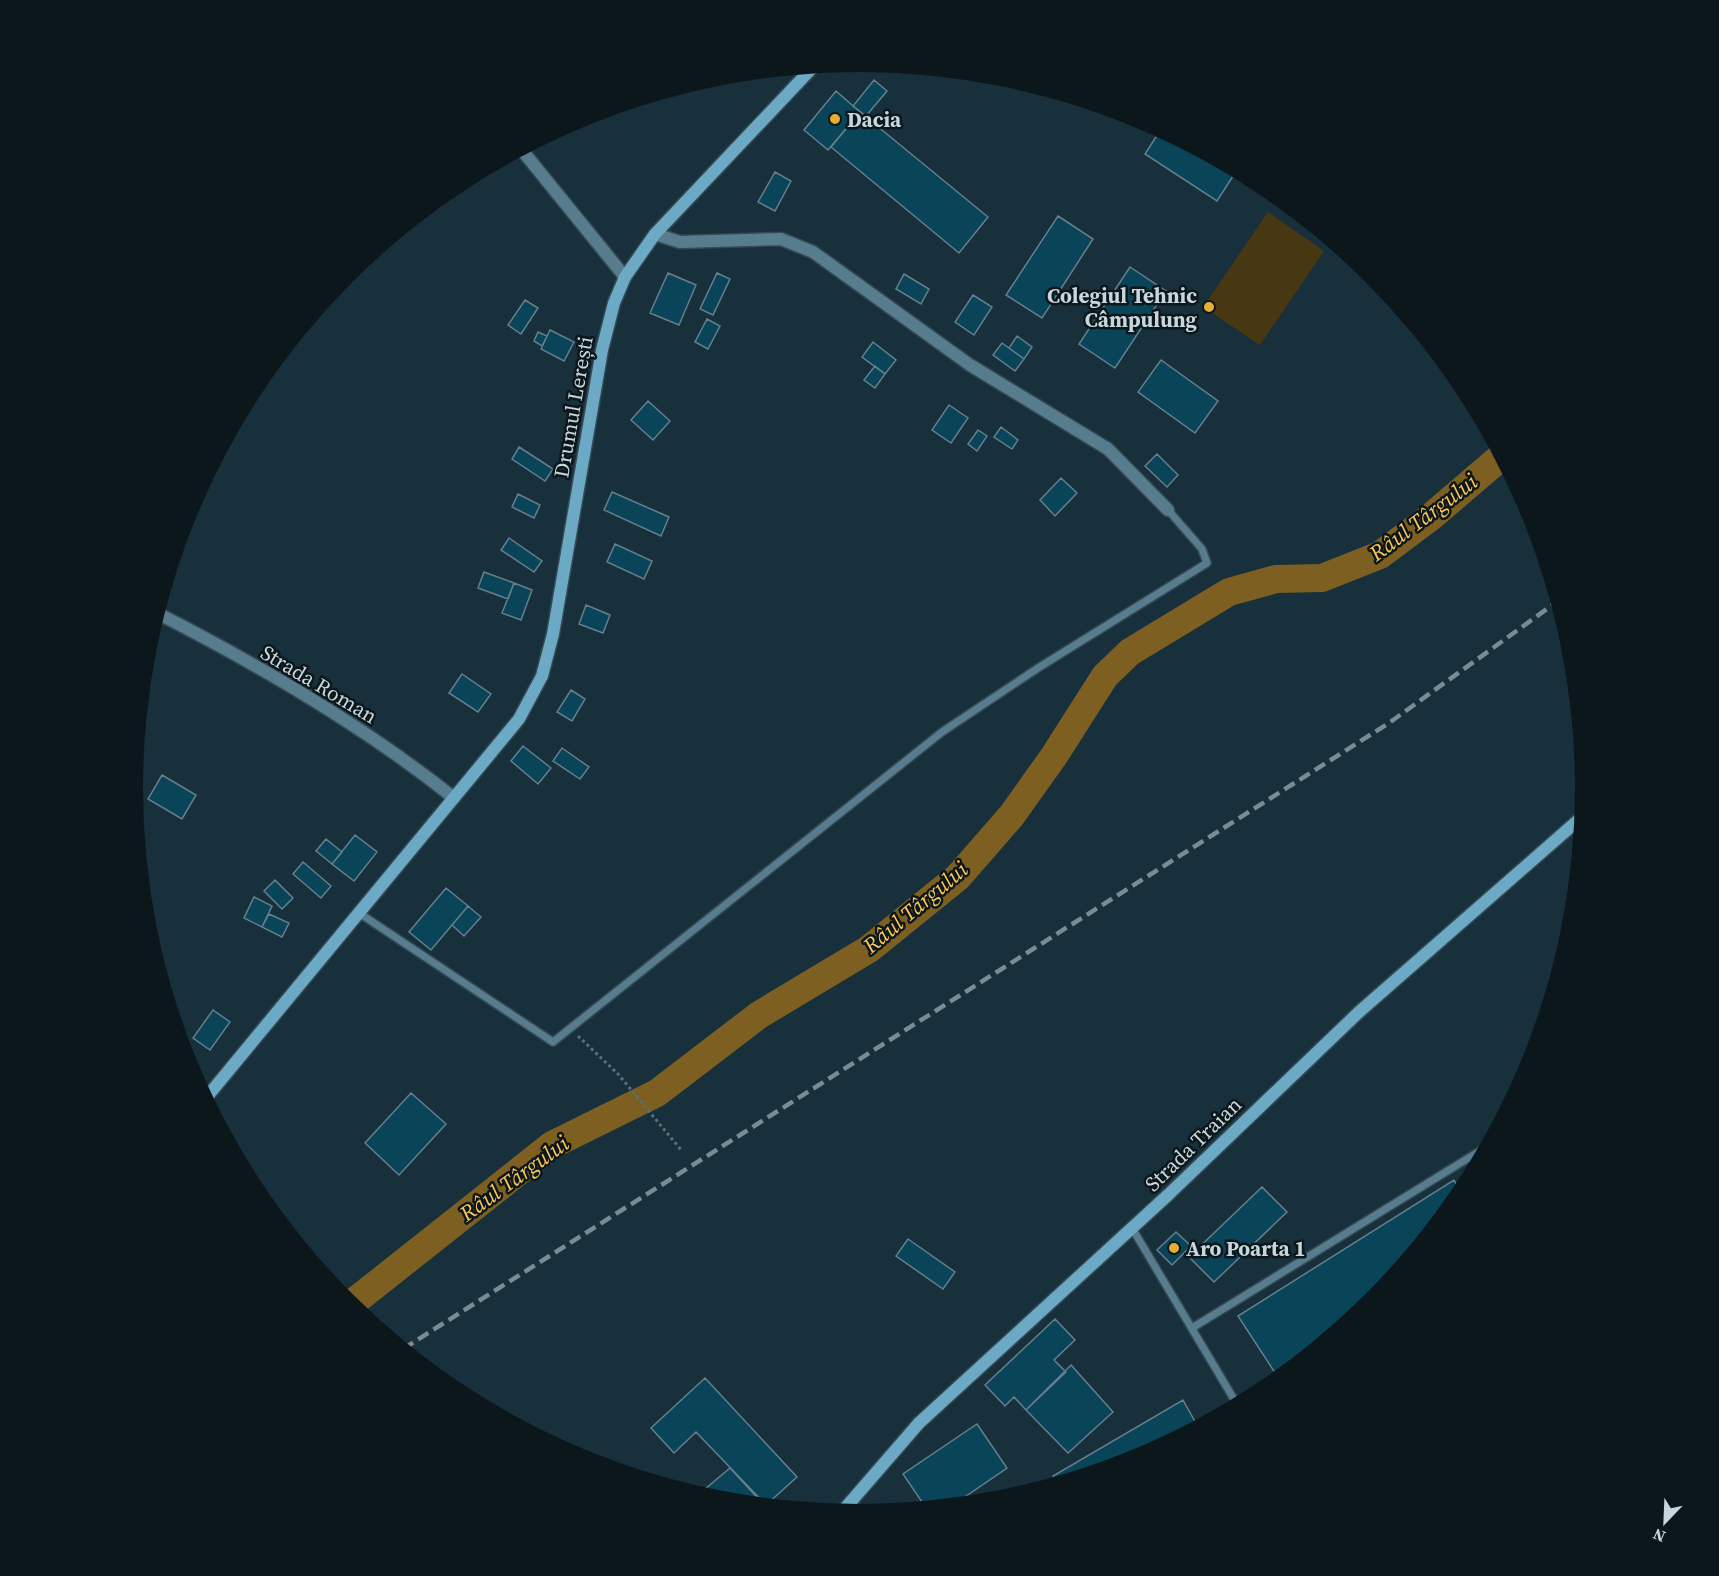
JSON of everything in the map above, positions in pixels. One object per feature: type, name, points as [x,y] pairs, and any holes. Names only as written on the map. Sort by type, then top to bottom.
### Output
[{"type":"main road","name":"Drumul Lerești","points":[[211,1092],[519,719],[542,676],[560,596],[602,350],[614,303],[626,277],[655,234],[806,75]]},
{"type":"main road","name":"Strada Traian","points":[[849,1504],[919,1423],[1132,1228],[1359,1012],[1574,823]]},
{"type":"street","points":[[526,155],[626,277]]},
{"type":"street","points":[[655,234],[680,242],[781,239],[813,252],[970,365],[1108,449],[1168,510]]},
{"type":"street","name":"Strada Roman","points":[[165,617],[330,712],[392,752],[454,798]]},
{"type":"lane","points":[[359,913],[553,1042],[942,732],[1038,668],[1207,563],[1202,549],[1168,510]]},
{"type":"lane","points":[[1191,1328],[1475,1154]]},
{"type":"lane","points":[[1132,1228],[1233,1398]]},
{"type":"path","points":[[570,1029],[618,1074],[682,1151]]},
{"type":"shaded area","points":[[1268,212],[1324,251],[1260,345],[1203,307]]},
{"type":"building","points":[[874,80],[887,91],[866,116],[853,106]]},
{"type":"building","points":[[836,91],[860,112],[828,150],[804,130]]},
{"type":"building","points":[[860,112],[988,217],[959,253],[831,147]]},
{"type":"building","points":[[1156,137],[1232,177],[1217,201],[1145,154]]},
{"type":"building","points":[[775,172],[791,181],[775,211],[758,202]]},
{"type":"building","points":[[1058,216],[1093,239],[1042,318],[1006,295]]},
{"type":"building","points":[[1130,267],[1166,291],[1115,368],[1079,344]]},
{"type":"building","points":[[668,273],[696,285],[679,325],[650,313]]},
{"type":"building","points":[[717,273],[730,279],[713,315],[700,309]]},
{"type":"building","points":[[904,274],[929,289],[921,304],[896,289]]},
{"type":"building","points":[[973,295],[992,307],[974,335],[955,322]]},
{"type":"building","points":[[525,300],[538,308],[521,334],[508,325]]},
{"type":"building","points":[[707,319],[720,326],[708,349],[695,342]]},
{"type":"building","points":[[550,330],[574,342],[564,361],[541,349]]},
{"type":"building","points":[[538,332],[547,336],[542,346],[534,341]]},
{"type":"building","points":[[1017,336],[1032,347],[1024,359],[1009,348]]},
{"type":"building","points":[[873,342],[896,360],[885,374],[862,357]]},
{"type":"building","points":[[1002,343],[1024,359],[1015,371],[993,355]]},
{"type":"building","points":[[1161,360],[1218,401],[1195,433],[1138,392]]},
{"type":"building","points":[[875,366],[885,374],[875,388],[864,380]]},
{"type":"building","points":[[648,401],[670,421],[653,440],[631,420]]},
{"type":"building","points":[[949,405],[968,418],[951,443],[932,430]]},
{"type":"building","points":[[1001,427],[1018,440],[1012,449],[994,437]]},
{"type":"building","points":[[978,430],[987,436],[977,451],[968,444]]},
{"type":"building","points":[[519,447],[553,469],[545,481],[512,459]]},
{"type":"building","points":[[1157,454],[1178,475],[1167,487],[1145,466]]},
{"type":"building","points":[[1061,478],[1077,493],[1055,516],[1040,500]]},
{"type":"building","points":[[612,492],[669,517],[661,536],[604,510]]},
{"type":"building","points":[[518,494],[540,505],[534,518],[512,507]]},
{"type":"building","points":[[509,538],[542,561],[534,572],[501,550]]},
{"type":"building","points":[[615,544],[652,561],[644,579],[607,562]]},
{"type":"building","points":[[484,572],[514,583],[508,599],[478,588]]},
{"type":"building","points":[[514,583],[532,590],[521,620],[502,613]]},
{"type":"building","points":[[586,605],[610,615],[603,633],[579,624]]},
{"type":"building","points":[[462,674],[491,694],[478,712],[449,693]]},
{"type":"building","points":[[571,690],[585,699],[572,721],[557,712]]},
{"type":"building","points":[[523,746],[551,768],[538,784],[511,761]]},
{"type":"building","points":[[562,748],[589,767],[580,779],[553,761]]},
{"type":"building","points":[[162,775],[196,795],[182,819],[148,799]]},
{"type":"building","points":[[355,835],[377,852],[354,881],[332,864]]},
{"type":"building","points":[[326,839],[342,852],[332,864],[316,851]]},
{"type":"building","points":[[303,862],[331,886],[321,898],[293,874]]},
{"type":"building","points":[[275,880],[293,898],[282,909],[264,891]]},
{"type":"building","points":[[446,888],[468,906],[431,950],[409,932]]},
{"type":"building","points":[[254,897],[272,906],[262,927],[244,918]]},
{"type":"building","points":[[468,906],[481,917],[464,936],[452,925]]},
{"type":"building","points":[[269,914],[289,923],[282,937],[262,927]]},
{"type":"building","points":[[213,1010],[230,1022],[210,1050],[193,1038]]},
{"type":"building","points":[[411,1093],[446,1124],[399,1175],[365,1143]]},
{"type":"building","points":[[1454,1180],[1456,1184],[1428,1224],[1366,1294],[1332,1326],[1274,1371],[1238,1316]]},
{"type":"building","points":[[1262,1187],[1287,1212],[1214,1282],[1189,1257]]},
{"type":"building","name":"Aro Poarta 1","points":[[1176,1232],[1191,1246],[1172,1265],[1157,1250]]},
{"type":"building","points":[[908,1239],[955,1272],[943,1289],[896,1256]]},
{"type":"building","points":[[1055,1319],[1075,1340],[1054,1360],[1066,1372],[1026,1410],[1014,1397],[1005,1406],[985,1385]]},
{"type":"building","points":[[1071,1365],[1113,1412],[1068,1453],[1026,1410]]},
{"type":"building","points":[[705,1378],[797,1477],[773,1499],[758,1497],[696,1432],[674,1453],[651,1428]]},
{"type":"building","points":[[1183,1400],[1194,1420],[1134,1449],[1090,1466],[1053,1476]]},
{"type":"building","points":[[977,1424],[1007,1468],[967,1496],[921,1501],[903,1474]]},
{"type":"building","points":[[730,1468],[756,1496],[720,1490],[707,1487]]},
{"type":"waterway","name":"Râul Târgului","points":[[358,1299],[552,1145],[657,1093],[759,1015],[869,949],[958,877],[1012,815],[1054,756],[1105,676],[1130,652],[1229,592],[1276,579],[1322,578],[1380,555],[1432,516],[1496,461]]},
{"type":"railway","points":[[410,1345],[1389,723],[1552,606]]},
{"type":"place","name":"Dacia","points":[[835,119]]},
{"type":"place","name":"Colegiul Tehnic Câmpulung","points":[[1209,307]]},
{"type":"place","name":"Aro Poarta 1","points":[[1174,1248]]}]
